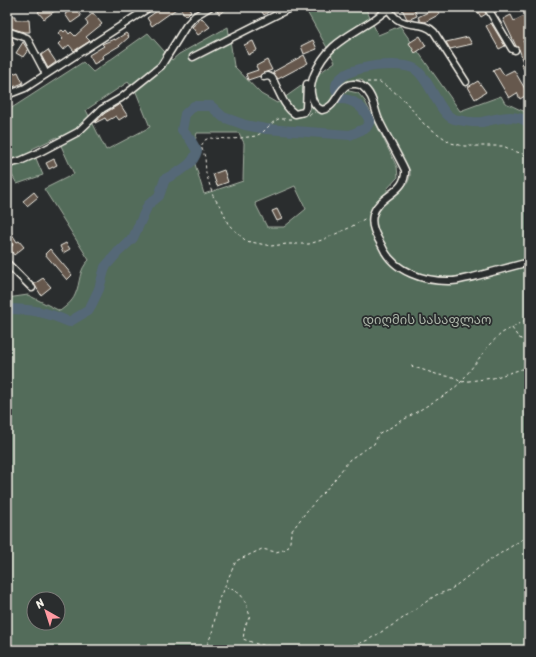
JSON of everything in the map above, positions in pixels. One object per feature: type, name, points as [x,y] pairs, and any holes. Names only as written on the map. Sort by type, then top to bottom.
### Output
[{"type":"street","points":[[7,95],[24,88],[150,7]]},
{"type":"street","points":[[7,164],[20,161],[38,153],[78,132],[102,109],[121,98],[161,66],[186,26],[195,16],[210,7]]},
{"type":"street","points":[[193,56],[292,7]]},
{"type":"street","points":[[487,7],[512,48],[515,50]]},
{"type":"street","points":[[264,77],[270,76],[290,111],[295,114],[304,112],[306,108],[306,93],[309,78],[313,70],[335,45],[353,31],[371,22],[390,8],[396,19],[405,23],[428,26],[434,32],[466,82]]},
{"type":"street","points":[[7,31],[27,38],[46,74]]},
{"type":"street","points":[[321,61],[310,89],[311,97],[314,103],[322,110],[326,110],[331,106],[347,85],[353,84],[362,86],[369,92],[379,119],[406,170],[406,178],[402,184],[377,207],[373,214],[372,223],[384,251],[395,264],[415,275],[430,279],[452,281],[529,262]]},
{"type":"street","points":[[7,263],[32,288]]},
{"type":"path","points":[[527,7],[529,11]]},
{"type":"path","points":[[364,82],[380,82],[386,86],[404,100],[424,124],[451,143],[464,146],[503,146],[526,155],[529,154]]},
{"type":"path","points":[[307,116],[313,114],[319,108]]},
{"type":"path","points":[[294,118],[278,120],[256,136],[233,139],[209,138],[205,140],[201,146],[205,157],[206,173],[213,196],[222,209],[228,224],[246,241],[271,246],[305,244],[322,240],[356,225],[373,214]]},
{"type":"path","points":[[205,650],[212,633],[220,599],[236,561],[262,549],[276,552],[287,549],[290,542],[291,532],[350,459],[374,444],[378,436],[450,392],[461,382],[490,344],[502,333],[529,318]]},
{"type":"path","points":[[512,327],[518,337],[529,344]]},
{"type":"path","points":[[411,366],[439,376],[453,377],[461,382],[493,378],[522,368],[529,363]]},
{"type":"path","points":[[330,650],[358,644],[368,640],[396,623],[436,595],[450,590],[484,564],[529,535]]},
{"type":"path","points":[[225,587],[235,589],[243,598],[250,616],[244,626],[243,639],[257,644],[289,650]]},
{"type":"green space","name":"დიღმის სასაფლაო","points":[[313,7],[365,7],[378,35],[400,26],[460,111],[501,96],[505,103],[529,112],[529,650],[7,650],[7,298],[28,295],[60,311],[74,298],[83,268],[89,260],[44,189],[74,174],[57,137],[32,149],[43,175],[17,184],[12,175],[7,177],[7,111],[83,62],[93,72],[148,33],[172,60],[179,54],[228,27],[234,66],[261,94],[277,103],[335,62],[306,10]],"holes":[[[361,79],[372,92],[384,123],[410,171],[409,180],[406,185],[388,201],[387,189],[398,177],[397,167],[365,101],[358,93],[340,89],[351,80]],[[128,82],[136,92],[150,127],[106,150],[86,110]],[[197,133],[239,133],[244,143],[243,181],[204,194],[192,154]],[[295,186],[306,209],[284,227],[267,227],[255,203]]]},
{"type":"building","points":[[44,7],[60,7],[44,19],[38,12]]},
{"type":"building","points":[[75,7],[81,16],[71,23],[65,14]]},
{"type":"building","points":[[155,7],[179,7],[152,26],[147,18],[157,11]]},
{"type":"building","points":[[179,7],[188,7],[191,11],[186,16]]},
{"type":"building","points":[[215,7],[230,7],[219,14]]},
{"type":"building","points":[[259,7],[275,7],[264,15]]},
{"type":"building","points":[[401,7],[413,7],[417,16],[407,19]]},
{"type":"building","points":[[483,7],[486,14],[481,17],[476,9]]},
{"type":"building","points":[[436,8],[440,14],[425,22],[420,21],[418,17]]},
{"type":"building","points":[[93,13],[102,24],[86,37],[90,41],[74,51],[69,45],[63,50],[58,44],[63,39],[58,33],[62,30],[64,32],[66,30],[69,34],[71,32],[75,36],[88,24],[85,20]]},
{"type":"building","points":[[511,15],[514,21],[524,16],[529,27],[529,38],[523,41],[529,53],[529,79],[521,64],[523,62],[519,49],[516,46],[503,19]]},
{"type":"building","points":[[7,16],[15,16],[15,20],[29,20],[30,32],[24,32],[7,27]]},
{"type":"building","points":[[202,18],[210,27],[198,35],[192,27]]},
{"type":"building","points":[[491,23],[505,46],[499,49],[486,26]]},
{"type":"building","points":[[126,33],[129,37],[119,46],[102,56],[103,59],[94,64],[89,55],[104,46],[102,44],[114,39],[115,40]]},
{"type":"building","points":[[420,36],[426,46],[415,53],[409,43]]},
{"type":"building","points":[[7,37],[12,38],[14,45],[7,47]]},
{"type":"building","points":[[468,37],[472,44],[450,49],[446,42]]},
{"type":"building","points":[[313,40],[317,49],[304,54],[301,46]]},
{"type":"building","points":[[253,41],[257,50],[248,55],[244,45]]},
{"type":"building","points":[[23,42],[28,50],[23,57],[16,53]]},
{"type":"building","points":[[48,50],[56,62],[48,68],[41,55]]},
{"type":"building","points":[[304,55],[308,63],[278,79],[273,72]]},
{"type":"building","points":[[267,60],[272,70],[248,80],[246,74],[258,70],[256,66]]},
{"type":"building","points":[[499,67],[504,75],[514,70],[528,94],[520,99],[517,93],[509,98],[493,71]]},
{"type":"building","points":[[18,72],[23,83],[13,87],[8,76]]},
{"type":"building","points":[[478,81],[486,92],[475,99],[468,87]]},
{"type":"building","points":[[120,104],[127,115],[119,120],[116,116],[107,121],[105,118],[95,123],[105,113]]},
{"type":"building","points":[[54,159],[57,165],[49,169],[46,163]]},
{"type":"building","points":[[224,170],[228,182],[217,186],[213,174]]},
{"type":"building","points":[[34,192],[38,197],[27,206],[23,201]]},
{"type":"building","points":[[277,209],[282,219],[277,221],[272,211]]},
{"type":"building","points":[[10,231],[17,242],[19,241],[24,247],[14,255],[9,248],[13,245],[7,236]]},
{"type":"building","points":[[66,243],[70,249],[63,253],[60,246]]},
{"type":"building","points":[[50,249],[72,275],[67,280],[45,254]]},
{"type":"building","points":[[43,278],[51,287],[41,295],[34,284]]},
{"type":"waterway","points":[[7,309],[39,312],[69,322],[89,310],[99,289],[105,267],[133,238],[148,205],[159,196],[165,179],[189,165],[195,156],[197,151],[190,139],[182,130],[185,114],[194,106],[211,106],[223,117],[245,125],[266,129],[350,135],[366,128],[370,121],[365,112],[355,103],[346,99],[341,99],[336,88],[339,79],[362,68],[393,65],[406,66],[415,69],[425,80],[439,104],[449,116],[454,119],[468,122],[482,122],[504,117],[513,117],[521,118],[529,123]]}]
